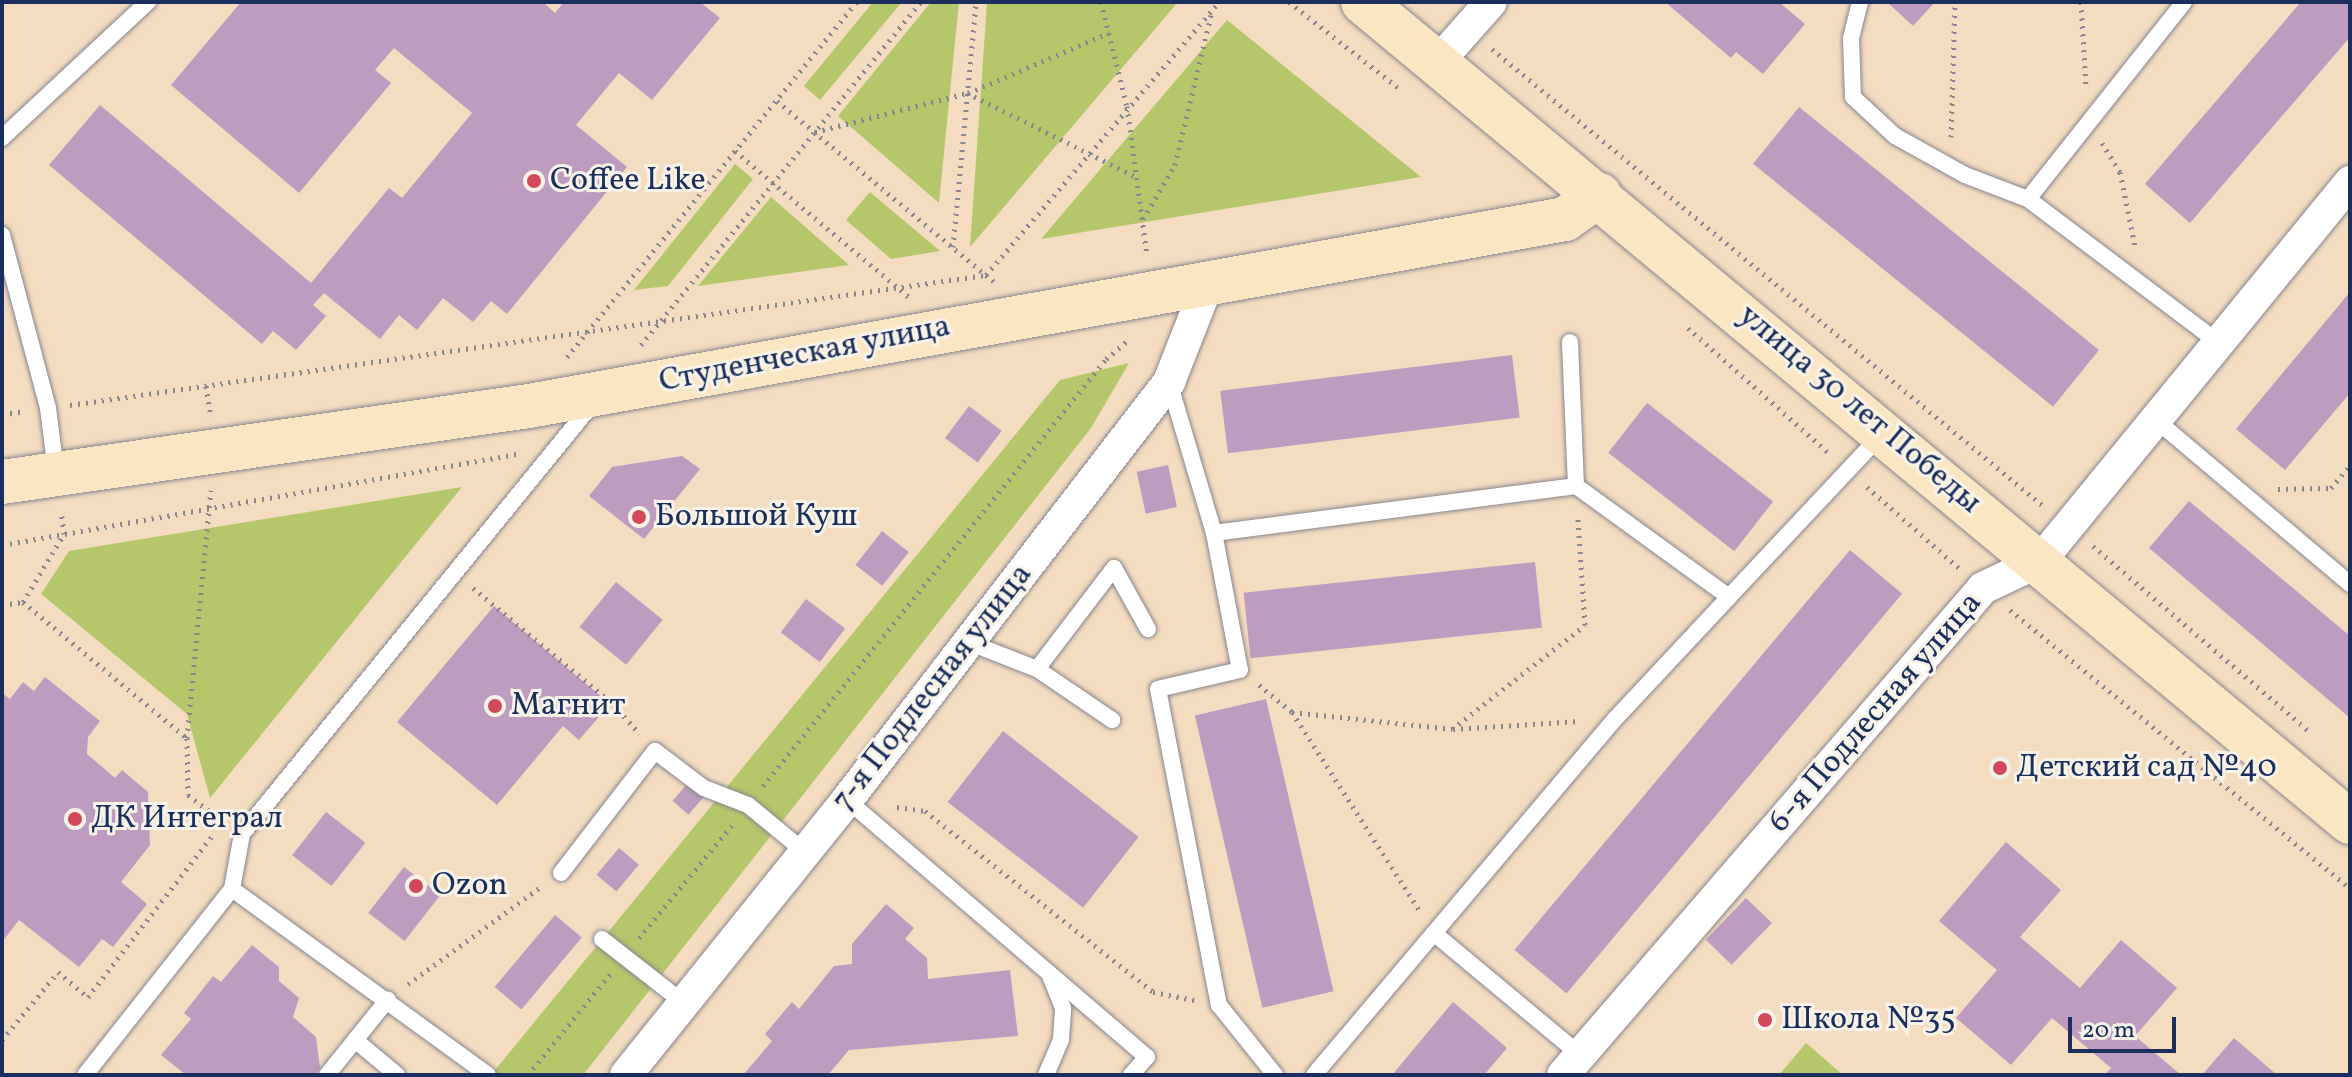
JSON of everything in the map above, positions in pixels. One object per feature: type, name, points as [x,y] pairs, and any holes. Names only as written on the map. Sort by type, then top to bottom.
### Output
[{"type":"street","name":"улица 30 лет Победы","points":[[1363,2],[1885,431],[2350,822]]},
{"type":"street","points":[[1437,63],[1491,2]]},
{"type":"street","name":"6-я Подлесная улица","points":[[1572,1065],[1983,588],[2040,561],[2070,527],[2350,182]]},
{"type":"street","name":"Студенческая улица","points":[[2,482],[602,393],[1030,312],[1565,219],[1599,195]]},
{"type":"street","name":"7-я Подлесная улица","points":[[626,1075],[847,800],[1169,382],[1208,283]]},
{"type":"lane","points":[[2,138],[148,2]]},
{"type":"lane","points":[[1860,2],[1851,38],[1853,97],[1895,136],[1953,168],[2028,199],[2219,343]]},
{"type":"lane","points":[[2028,199],[2184,2]]},
{"type":"lane","points":[[2,235],[48,408],[56,474]]},
{"type":"lane","points":[[1570,342],[1576,486]]},
{"type":"lane","points":[[1169,382],[1214,533],[1240,670],[1158,689],[1219,1005],[1275,1075]]},
{"type":"lane","points":[[85,1075],[232,889],[242,834],[602,393]]},
{"type":"lane","points":[[2156,420],[2350,584]]},
{"type":"lane","points":[[1314,1075],[1615,719],[1885,431]]},
{"type":"lane","points":[[1214,533],[1576,486],[1729,597]]},
{"type":"lane","points":[[1037,669],[1114,568],[1148,629]]},
{"type":"lane","points":[[968,642],[1037,669],[1112,720]]},
{"type":"lane","points":[[561,873],[655,751],[704,788],[748,805],[805,852]]},
{"type":"lane","points":[[847,800],[1047,968],[1147,1057],[1131,1075]]},
{"type":"lane","points":[[232,889],[388,999],[488,1075]]},
{"type":"lane","points":[[1435,934],[1572,1065]]},
{"type":"lane","points":[[602,939],[684,1003]]},
{"type":"lane","points":[[1046,1075],[1061,1039],[1063,1008],[1047,968]]},
{"type":"lane","points":[[327,1075],[388,999]]},
{"type":"lane","points":[[355,1040],[397,1075]]},
{"type":"path","points":[[485,459],[857,2]]},
{"type":"path","points":[[602,393],[921,2]]},
{"type":"path","points":[[953,248],[976,2]]},
{"type":"path","points":[[528,1075],[1106,359],[1136,334],[1152,292],[1127,106],[1101,2]]},
{"type":"path","points":[[2,414],[986,275],[1127,106],[1219,2]]},
{"type":"path","points":[[1289,2],[1402,91]]},
{"type":"path","points":[[1953,168],[1949,97],[1955,2]]},
{"type":"path","points":[[1142,220],[1175,165],[1212,9]]},
{"type":"path","points":[[1468,28],[2070,527],[2315,737]]},
{"type":"path","points":[[815,132],[967,93],[1109,33]]},
{"type":"path","points":[[967,93],[1136,177]]},
{"type":"path","points":[[777,101],[1030,312]]},
{"type":"path","points":[[735,151],[946,328]]},
{"type":"path","points":[[1683,324],[1983,588],[2350,888]]},
{"type":"path","points":[[2,545],[555,448]]},
{"type":"path","points":[[215,450],[187,738],[188,795],[242,834]]},
{"type":"path","points":[[2237,489],[2331,488],[2350,465]]},
{"type":"path","points":[[1452,729],[1585,625],[1576,486]]},
{"type":"path","points":[[23,602],[64,534]]},
{"type":"path","points":[[454,572],[613,704],[655,751]]},
{"type":"path","points":[[2,605],[23,602],[187,738]]},
{"type":"path","points":[[1240,670],[1292,712],[1435,934]]},
{"type":"path","points":[[1292,712],[1452,729],[1615,719]]},
{"type":"path","points":[[847,800],[925,811],[1153,992],[1219,1005]]},
{"type":"path","points":[[2,1040],[58,972],[88,997],[224,821]]},
{"type":"path","points":[[388,999],[561,873]]},
{"type":"green space","points":[[873,2],[902,2],[820,100],[804,86]]},
{"type":"green space","points":[[931,2],[959,2],[939,203],[838,116]]},
{"type":"green space","points":[[987,2],[1178,2],[970,247]]},
{"type":"green space","points":[[1227,20],[1421,177],[1041,239]]},
{"type":"green space","points":[[735,164],[753,179],[668,286],[634,290]]},
{"type":"green space","points":[[870,192],[940,251],[891,259],[846,220]]},
{"type":"green space","points":[[771,197],[849,265],[698,286]]},
{"type":"green space","points":[[1129,363],[1091,428],[583,1075],[491,1075],[1060,380]]},
{"type":"green space","points":[[462,487],[210,798],[187,714],[41,594],[69,551]]},
{"type":"green space","points":[[1806,1043],[1843,1075],[1779,1075]]},
{"type":"building","points":[[241,2],[543,2],[555,13],[564,2],[700,2],[720,18],[652,100],[619,73],[576,125],[627,167],[507,314],[491,301],[473,322],[443,298],[417,330],[399,315],[380,339],[324,293],[313,305],[326,316],[296,350],[273,331],[262,344],[49,165],[100,105],[311,283],[389,188],[402,198],[472,113],[394,48],[375,70],[391,83],[299,193],[171,85]]},
{"type":"building","points":[[1665,2],[1779,2],[1805,24],[1763,74],[1736,52],[1731,58]]},
{"type":"building","points":[[1887,2],[1935,2],[1913,26]]},
{"type":"building","points":[[2301,2],[2350,2],[2350,37],[2190,223],[2145,184]]},
{"type":"building","points":[[1799,107],[2099,350],[2053,407],[1753,164]]},
{"type":"building","points":[[2350,292],[2350,393],[2285,470],[2236,429]]},
{"type":"building","points":[[1512,355],[1520,418],[1228,453],[1220,391]]},
{"type":"building","points":[[1647,403],[1773,502],[1734,551],[1608,453]]},
{"type":"building","points":[[969,406],[1002,431],[978,463],[945,438]]},
{"type":"building","name":"Большой Куш","points":[[682,456],[700,469],[644,539],[589,496],[612,467]]},
{"type":"building","points":[[1168,465],[1177,507],[1146,514],[1137,472]]},
{"type":"building","points":[[2189,501],[2350,636],[2350,718],[2149,548]]},
{"type":"building","points":[[882,531],[909,552],[882,586],[856,565]]},
{"type":"building","points":[[1850,550],[1902,594],[1567,994],[1514,950]]},
{"type":"building","points":[[1535,562],[1542,628],[1251,658],[1244,593]]},
{"type":"building","points":[[616,582],[663,620],[626,665],[579,627]]},
{"type":"building","points":[[806,599],[845,628],[820,662],[781,633]]},
{"type":"building","name":"Магнит","points":[[494,606],[610,704],[579,740],[563,726],[497,805],[397,722]]},
{"type":"building","name":"ДК Интеграл","points":[[45,677],[100,721],[88,737],[87,754],[115,778],[122,770],[148,792],[150,845],[121,882],[147,904],[113,947],[102,939],[79,967],[19,920],[2,942],[2,693],[10,699],[23,682],[34,691]]},
{"type":"building","points":[[1266,699],[1333,991],[1262,1008],[1195,715]]},
{"type":"building","points":[[1003,731],[1139,837],[1083,908],[948,802]]},
{"type":"building","points":[[689,782],[705,796],[688,815],[673,801]]},
{"type":"building","points":[[326,812],[365,843],[332,886],[292,855]]},
{"type":"building","points":[[2006,842],[2061,890],[2020,937],[2080,988],[2121,940],[2177,988],[2135,1036],[2181,1075],[2105,1075],[2111,1068],[2052,1018],[2011,1065],[1956,1018],[1997,970],[1939,921]]},
{"type":"building","points":[[619,848],[639,865],[616,892],[597,875]]},
{"type":"building","points":[[404,867],[440,895],[405,941],[368,913]]},
{"type":"building","points":[[1746,898],[1772,923],[1732,965],[1706,940]]},
{"type":"building","points":[[886,904],[914,928],[905,939],[927,958],[928,979],[1010,970],[1018,1036],[849,1050],[828,1075],[743,1075],[772,1041],[765,1034],[792,1002],[799,1009],[834,966],[852,964],[852,944]]},
{"type":"building","points":[[555,915],[582,937],[521,1010],[495,987]]},
{"type":"building","points":[[252,945],[279,967],[279,981],[299,998],[293,1017],[316,1037],[320,1068],[314,1075],[186,1075],[161,1055],[191,1019],[184,1013],[213,976],[221,982]]},
{"type":"building","points":[[1453,1002],[1507,1048],[1484,1075],[1392,1075]]},
{"type":"building","points":[[2234,1038],[2277,1075],[2202,1075]]},
{"type":"place","name":"Coffee Like","points":[[534,181]]},
{"type":"place","name":"Большой Куш","points":[[639,517]]},
{"type":"place","name":"Магнит","points":[[495,706]]},
{"type":"place","name":"Детский сад №40","points":[[2000,768]]},
{"type":"place","name":"ДК Интеграл","points":[[75,819]]},
{"type":"place","name":"Ozon","points":[[416,886]]},
{"type":"place","name":"Школа №35","points":[[1765,1020]]}]
